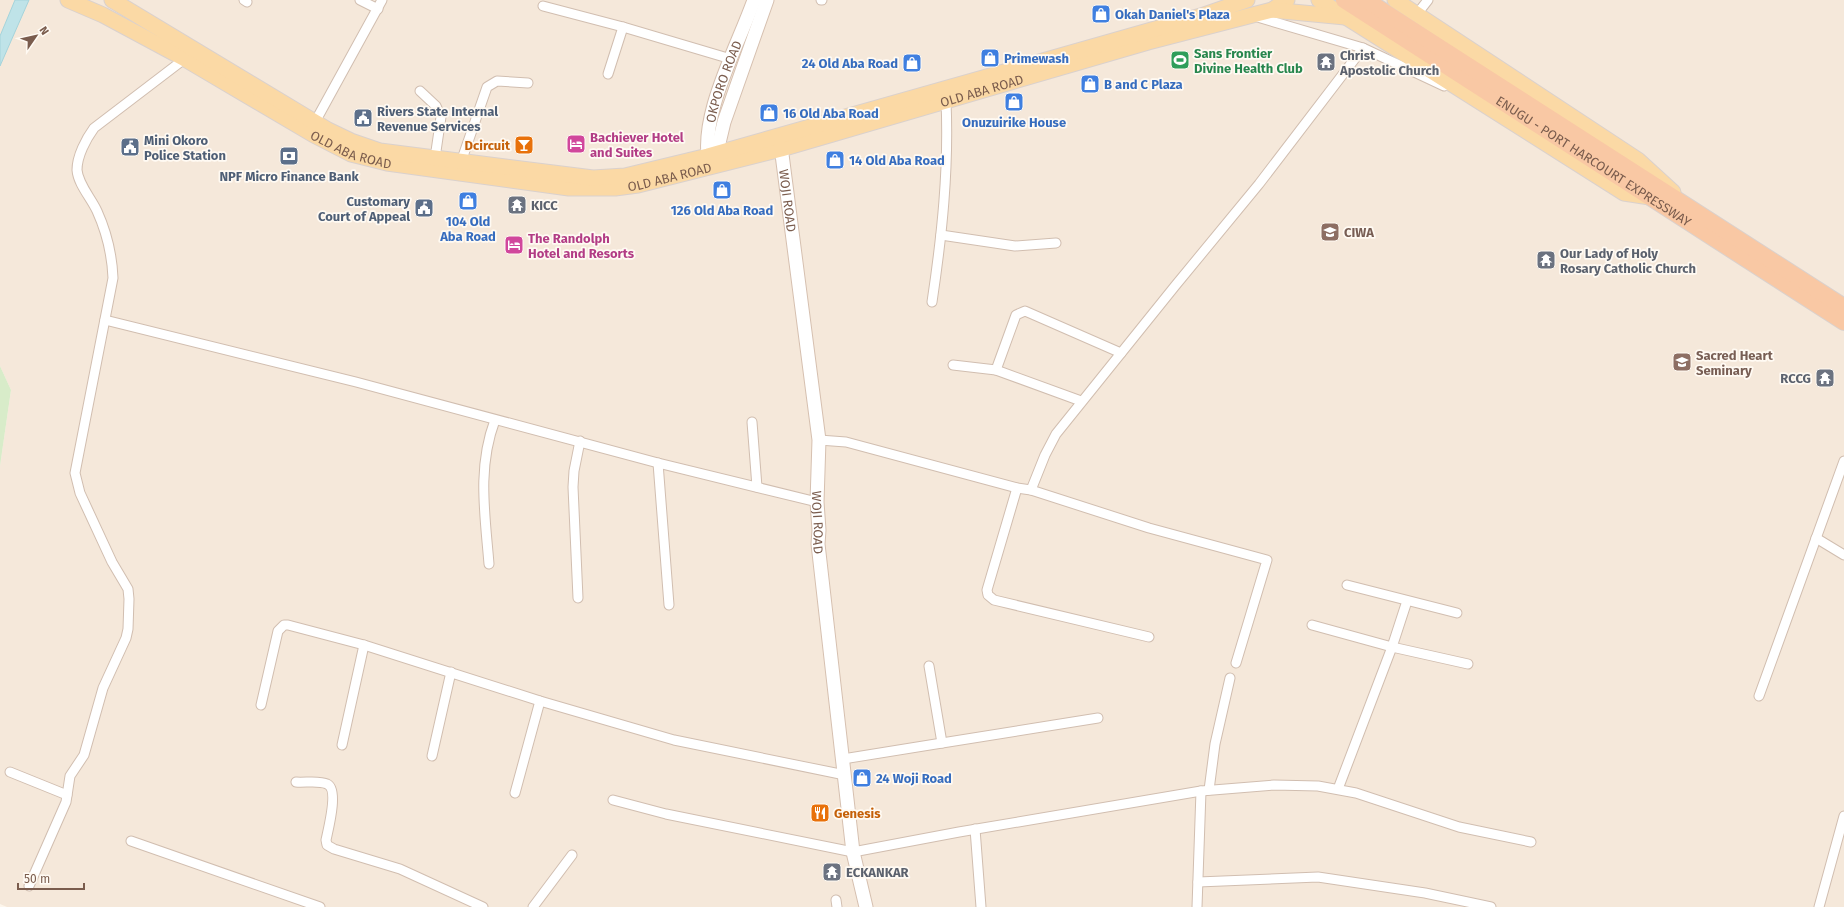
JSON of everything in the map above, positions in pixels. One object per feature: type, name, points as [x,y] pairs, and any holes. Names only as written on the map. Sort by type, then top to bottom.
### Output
[{"type":"highway","name":"ENUGU - PORT HARCOURT EXPRESSWAY","points":[[1344,0],[1580,144],[1698,213],[1844,307]]},
{"type":"highway","name":"ENUGU - PORT HARCOURT EXPRESSWAY","points":[[1366,0],[1580,144],[1651,197],[1844,322]]},
{"type":"main road","name":"OLD ABA ROAD","points":[[68,0],[190,54],[346,139],[380,151],[579,177],[600,178],[625,176],[714,160]]},
{"type":"main road","name":"OKPORO ROAD","points":[[714,160],[710,123],[722,81],[754,0]]},
{"type":"main road","name":"OKPORO ROAD","points":[[714,160],[728,110],[767,0]]},
{"type":"main road","name":"OLD ABA ROAD","points":[[780,142],[1201,16],[1247,0]]},
{"type":"main road","name":"OLD ABA ROAD","points":[[117,1],[190,54],[333,146],[351,154],[387,163],[569,188],[592,189],[638,185],[714,160],[946,101],[1141,44],[1272,10],[1288,0]]},
{"type":"main road","points":[[1319,0],[1624,193],[1651,197]]},
{"type":"main road","points":[[1395,0],[1638,160],[1698,213]]},
{"type":"main road","points":[[1272,10],[1348,18]]},
{"type":"main road","name":"WOJI ROAD","points":[[780,142],[819,440],[817,502],[820,530],[818,544],[853,852],[866,907]]},
{"type":"street","points":[[360,0],[378,9]]},
{"type":"street","points":[[315,122],[382,0]]},
{"type":"street","points":[[1417,14],[1428,0]]},
{"type":"street","points":[[543,6],[623,27],[731,59]]},
{"type":"street","points":[[1251,15],[1363,48],[1456,92],[1460,89]]},
{"type":"street","points":[[608,74],[623,27]]},
{"type":"street","points":[[1031,490],[1050,444],[1081,401],[1259,184],[1363,48]]},
{"type":"street","points":[[29,886],[66,802],[70,776],[84,755],[103,688],[126,638],[130,614],[128,589],[112,562],[80,493],[75,473],[113,278],[111,252],[96,209],[78,175],[78,163],[87,138],[94,128],[190,54]]},
{"type":"street","points":[[461,162],[487,87],[497,81],[528,83]]},
{"type":"street","points":[[420,91],[436,106],[441,117],[435,158]]},
{"type":"street","points":[[932,302],[941,236],[946,166],[946,101]]},
{"type":"street","points":[[941,236],[1015,246],[1056,243]]},
{"type":"street","points":[[996,370],[1016,315],[1025,311],[1121,353]]},
{"type":"street","points":[[106,320],[356,382],[658,463],[817,502]]},
{"type":"street","points":[[953,365],[996,370],[1081,401]]},
{"type":"street","points":[[489,564],[483,472],[487,443],[495,420]]},
{"type":"street","points":[[752,422],[757,487]]},
{"type":"street","points":[[819,440],[846,442],[1017,488],[1031,490],[1143,526],[1267,560],[1236,663]]},
{"type":"street","points":[[578,598],[573,487],[574,471],[580,441]]},
{"type":"street","points":[[1759,696],[1844,461]]},
{"type":"street","points":[[658,463],[669,605]]},
{"type":"street","points":[[1017,488],[987,590],[988,595],[994,600],[1149,637]]},
{"type":"street","points":[[1816,538],[1844,555]]},
{"type":"street","points":[[1347,584],[1457,613]]},
{"type":"street","points":[[1338,789],[1392,647],[1407,601]]},
{"type":"street","points":[[261,705],[278,631],[284,625],[364,645],[540,701],[674,740],[845,775]]},
{"type":"street","points":[[1312,625],[1392,647],[1468,664]]},
{"type":"street","points":[[342,745],[364,645]]},
{"type":"street","points":[[929,666],[942,743]]},
{"type":"street","points":[[432,756],[451,672]]},
{"type":"street","points":[[1197,907],[1205,790],[1230,678]]},
{"type":"street","points":[[515,793],[540,701]]},
{"type":"street","points":[[843,759],[1098,718]]},
{"type":"street","points":[[10,772],[67,795]]},
{"type":"street","points":[[296,782],[326,783],[333,790],[326,840],[327,845],[334,849],[400,869],[483,907]]},
{"type":"street","points":[[613,800],[666,814],[853,852],[975,829],[1205,790],[1274,785],[1318,786],[1338,789],[1385,802],[1459,827],[1531,842]]},
{"type":"street","points":[[1822,906],[1844,816]]},
{"type":"street","points":[[975,829],[981,907]]},
{"type":"street","points":[[131,841],[320,907]]},
{"type":"street","points":[[533,907],[572,855]]},
{"type":"street","points":[[1198,882],[1318,877],[1425,893],[1491,907]]},
{"type":"shaded area","points":[[0,0],[15,0],[0,36]]},
{"type":"shaded area","points":[[29,0],[1844,0],[1844,907],[7,907],[0,904],[0,466],[11,390],[0,366],[0,66]]},
{"type":"green space","points":[[0,366],[11,390],[0,466]]},
{"type":"water","points":[[15,0],[29,0],[0,66],[0,36]]},
{"type":"place","name":"Okah Daniel's Plaza","points":[[1101,14]]},
{"type":"place","name":"Primewash","points":[[990,58]]},
{"type":"place","name":"Sans Frontier Divine Health Club","points":[[1180,60]]},
{"type":"place","name":"Christ Apostolic Church","points":[[1326,62]]},
{"type":"place","name":"24 Old Aba Road","points":[[912,63]]},
{"type":"place","name":"B and C Plaza","points":[[1090,84]]},
{"type":"place","name":"Onuzuirike House","points":[[1014,102]]},
{"type":"place","name":"16 Old Aba Road","points":[[769,113]]},
{"type":"place","name":"Rivers State Internal Revenue Services","points":[[363,118]]},
{"type":"place","name":"Bachiever Hotel and Suites","points":[[576,144]]},
{"type":"place","name":"Dcircuit","points":[[524,145]]},
{"type":"place","name":"Mini Okoro Police Station","points":[[130,147]]},
{"type":"place","name":"NPF Micro Finance Bank","points":[[289,156]]},
{"type":"place","name":"14 Old Aba Road","points":[[835,160]]},
{"type":"place","name":"126 Old Aba Road","points":[[722,190]]},
{"type":"place","name":"104 Old Aba Road","points":[[468,201]]},
{"type":"place","name":"KICC","points":[[517,205]]},
{"type":"place","name":"Customary Court of Appeal","points":[[424,208]]},
{"type":"place","name":"CIWA","points":[[1330,232]]},
{"type":"place","name":"The Randolph Hotel and Resorts","points":[[514,245]]},
{"type":"place","name":"Our Lady of Holy Rosary Catholic Church","points":[[1546,260]]},
{"type":"place","name":"Sacred Heart Seminary","points":[[1682,362]]},
{"type":"place","name":"RCCG","points":[[1825,378]]},
{"type":"place","name":"24 Woji Road","points":[[862,778]]},
{"type":"place","name":"Genesis","points":[[820,813]]},
{"type":"place","name":"ECKANKAR","points":[[832,872]]}]
